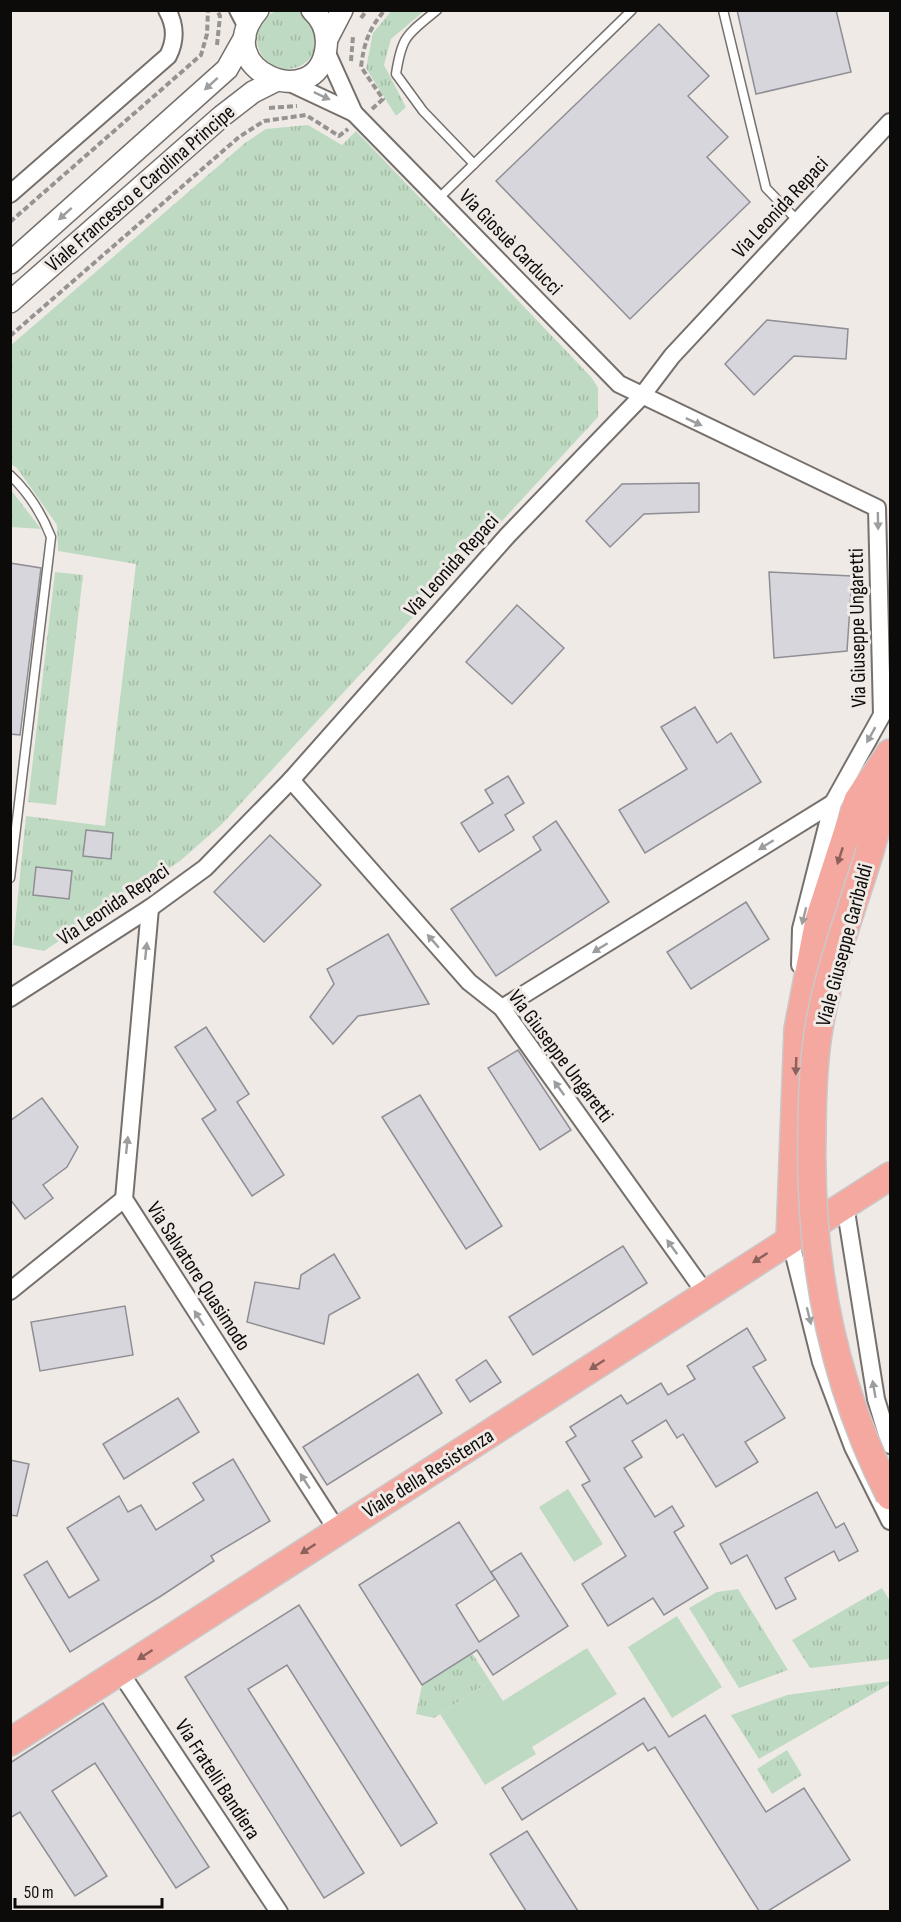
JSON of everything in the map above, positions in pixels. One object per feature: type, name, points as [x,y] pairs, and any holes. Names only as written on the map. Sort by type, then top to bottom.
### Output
[{"type":"main road","points":[[790,1239],[798,1029],[819,920],[858,800],[891,753]]},
{"type":"main road","name":"Viale Giuseppe Garibaldi","points":[[891,779],[820,1021],[812,1098],[811,1192],[818,1269],[835,1359],[872,1461],[891,1496]]},
{"type":"main road","name":"Viale della Resistenza","points":[[10,1742],[891,1176]]},
{"type":"street","points":[[10,194],[168,56],[174,35],[173,23],[167,10]]},
{"type":"street","points":[[312,10],[324,27],[326,45]]},
{"type":"street","name":"Viale Francesco e Carolina Principe","points":[[10,302],[222,116],[253,92],[281,82],[302,79],[314,72],[326,45],[349,17]]},
{"type":"street","name":"Viale Francesco e Carolina Principe","points":[[247,21],[246,51],[252,64],[262,75],[281,82]]},
{"type":"street","name":"Viale Francesco e Carolina Principe","points":[[10,263],[227,69],[247,21]]},
{"type":"street","name":"Via Giosuè Carducci","points":[[326,45],[357,116],[619,384],[641,397]]},
{"type":"street","name":"Via Giosuè Carducci","points":[[281,82],[357,116]]},
{"type":"street","name":"Via Leonida Repaci","points":[[10,998],[150,908],[205,868],[291,780],[508,534],[641,397],[672,356],[891,122]]},
{"type":"street","name":"Via Giuseppe Ungaretti","points":[[641,397],[878,508],[882,715],[833,803],[801,929],[798,1029]]},
{"type":"street","name":"Via Giuseppe Ungaretti","points":[[291,780],[469,982],[502,1008],[706,1294]]},
{"type":"street","points":[[502,1008],[833,803]]},
{"type":"street","name":"Via Salvatore Quasimodo","points":[[150,908],[124,1199],[337,1530]]},
{"type":"street","points":[[10,1291],[124,1199]]},
{"type":"street","points":[[845,1205],[876,1399],[891,1445]]},
{"type":"street","points":[[790,1239],[821,1362],[852,1447],[891,1521]]},
{"type":"street","name":"Via Fratelli Bandiera","points":[[120,1672],[279,1911]]},
{"type":"lane","points":[[436,10],[413,30],[400,46],[396,74],[423,111],[474,164]]},
{"type":"lane","points":[[438,199],[632,10]]},
{"type":"lane","points":[[723,10],[766,188],[797,220]]},
{"type":"lane","points":[[10,475],[32,500],[51,537],[10,878]]},
{"type":"path","points":[[349,17],[367,10]]},
{"type":"path","points":[[10,336],[239,137],[264,121],[306,116],[339,136],[357,116],[383,99],[361,67],[364,43],[372,24],[385,10]]},
{"type":"path","points":[[350,72],[354,33]]},
{"type":"path","points":[[266,108],[305,105]]},
{"type":"green space","points":[[287,9],[304,14],[312,22],[317,39],[312,56],[304,64],[287,69],[270,64],[262,56],[257,39],[262,22],[270,14]]},
{"type":"green space","points":[[392,10],[424,11],[391,39],[384,65],[406,107],[396,116],[366,68],[373,33]]},
{"type":"green space","points":[[308,125],[342,145],[356,131],[592,378],[598,388],[598,417],[221,825],[180,861],[44,951],[13,945],[26,816],[105,826],[136,564],[58,551],[57,525],[17,468],[11,464],[10,346],[245,143],[266,129]]},
{"type":"green space","points":[[11,490],[41,529],[11,527]]},
{"type":"green space","points":[[55,572],[83,575],[56,805],[28,802]]},
{"type":"green space","points":[[568,1489],[603,1544],[574,1562],[539,1507]]},
{"type":"green space","points":[[882,1588],[890,1601],[890,1659],[810,1668],[792,1640]]},
{"type":"green space","points":[[738,1589],[788,1670],[739,1688],[689,1608],[717,1592]]},
{"type":"green space","points":[[677,1616],[722,1687],[672,1718],[628,1647]]},
{"type":"green space","points":[[587,1648],[617,1694],[532,1747],[536,1754],[485,1785],[440,1714],[490,1681],[503,1701]]},
{"type":"green space","points":[[472,1653],[490,1681],[434,1718],[416,1714],[422,1685]]},
{"type":"green space","points":[[890,1681],[890,1684],[759,1759],[731,1715],[787,1695]]},
{"type":"green space","points":[[787,1750],[802,1775],[772,1794],[757,1769]]},
{"type":"building","points":[[737,10],[836,10],[851,72],[756,94]]},
{"type":"building","points":[[659,24],[709,76],[688,96],[728,137],[707,157],[750,202],[630,319],[496,181]]},
{"type":"building","points":[[767,320],[848,329],[846,359],[794,356],[754,395],[725,364]]},
{"type":"building","points":[[699,483],[699,512],[644,514],[610,547],[586,521],[622,484]]},
{"type":"building","points":[[10,563],[41,568],[20,735],[10,734]]},
{"type":"building","points":[[769,572],[852,576],[847,651],[774,658]]},
{"type":"building","points":[[517,605],[564,648],[512,704],[466,662]]},
{"type":"building","points":[[695,707],[717,743],[731,733],[761,782],[645,853],[619,810],[687,769],[661,727]]},
{"type":"building","points":[[508,776],[524,803],[505,815],[514,830],[479,852],[461,823],[493,803],[485,790]]},
{"type":"building","points":[[556,821],[609,902],[496,976],[451,909],[541,850],[533,837]]},
{"type":"building","points":[[86,830],[113,833],[111,859],[83,856]]},
{"type":"building","points":[[270,835],[321,885],[264,942],[214,892]]},
{"type":"building","points":[[36,867],[72,871],[69,899],[33,895]]},
{"type":"building","points":[[746,902],[769,939],[691,989],[667,952]]},
{"type":"building","points":[[388,934],[429,1004],[358,1016],[333,1044],[310,1017],[334,984],[327,969]]},
{"type":"building","points":[[206,1027],[249,1094],[237,1102],[284,1175],[252,1196],[202,1119],[216,1110],[175,1047]]},
{"type":"building","points":[[518,1050],[571,1130],[540,1150],[488,1068]]},
{"type":"building","points":[[420,1095],[502,1226],[466,1249],[382,1117]]},
{"type":"building","points":[[42,1098],[78,1147],[67,1167],[43,1185],[53,1198],[25,1219],[10,1199],[10,1121]]},
{"type":"building","points":[[623,1246],[647,1283],[533,1355],[509,1317]]},
{"type":"building","points":[[334,1254],[360,1298],[329,1315],[324,1344],[247,1322],[255,1282],[299,1289],[301,1275]]},
{"type":"building","points":[[125,1306],[133,1355],[40,1371],[31,1322]]},
{"type":"building","points":[[747,1328],[766,1360],[753,1367],[785,1418],[745,1442],[758,1462],[716,1487],[683,1434],[677,1438],[666,1420],[632,1441],[642,1457],[624,1468],[655,1517],[672,1506],[684,1526],[674,1532],[708,1588],[664,1615],[653,1598],[608,1626],[582,1584],[626,1556],[582,1485],[590,1481],[566,1442],[576,1436],[570,1427],[621,1395],[627,1404],[661,1383],[668,1395],[695,1379],[687,1366]]},
{"type":"building","points":[[486,1360],[501,1382],[470,1402],[456,1380]]},
{"type":"building","points":[[418,1374],[442,1413],[327,1485],[303,1447]]},
{"type":"building","points":[[178,1398],[199,1432],[124,1479],[103,1444]]},
{"type":"building","points":[[233,1459],[270,1521],[211,1556],[214,1561],[70,1652],[24,1575],[47,1561],[69,1598],[99,1580],[67,1528],[119,1496],[128,1512],[141,1505],[156,1530],[204,1500],[193,1483]]},
{"type":"building","points":[[10,1460],[29,1464],[17,1516],[10,1515]]},
{"type":"building","points":[[817,1492],[836,1528],[844,1523],[858,1551],[839,1561],[834,1551],[785,1578],[796,1599],[776,1609],[747,1555],[731,1564],[720,1544]]},
{"type":"building","points":[[459,1522],[495,1579],[456,1605],[479,1642],[519,1616],[491,1572],[521,1553],[568,1626],[493,1675],[477,1650],[422,1685],[359,1585]]},
{"type":"building","points":[[299,1605],[437,1823],[401,1846],[287,1665],[248,1689],[364,1873],[324,1898],[185,1677]]},
{"type":"building","points":[[644,1698],[669,1737],[705,1715],[766,1812],[804,1788],[850,1860],[768,1911],[759,1911],[655,1747],[648,1751],[643,1743],[522,1820],[502,1788]]},
{"type":"building","points":[[103,1703],[209,1867],[176,1888],[95,1763],[52,1791],[107,1876],[75,1896],[20,1812],[10,1818],[10,1763]]},
{"type":"building","points":[[527,1831],[578,1911],[526,1911],[490,1854]]}]
